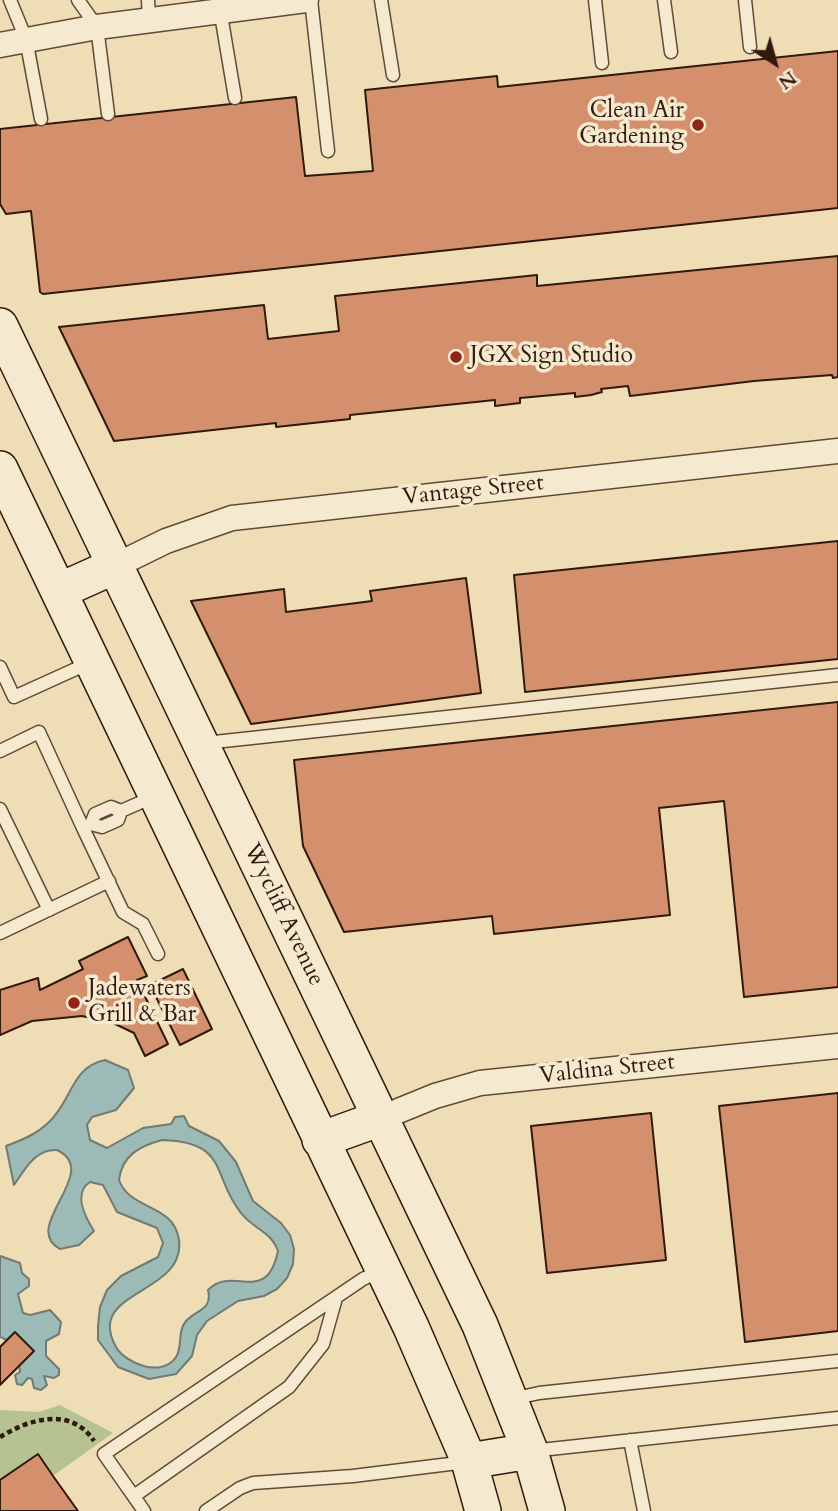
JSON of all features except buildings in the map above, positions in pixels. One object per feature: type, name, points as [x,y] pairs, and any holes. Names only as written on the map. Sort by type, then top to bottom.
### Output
[{"type":"main road","name":"Wycliff Avenue","points":[[0,326],[480,1325],[530,1451],[547,1511]]},
{"type":"main road","points":[[0,469],[433,1376],[469,1461],[483,1511]]},
{"type":"main road","points":[[59,591],[117,565]]},
{"type":"main road","points":[[320,1140],[381,1118]]},
{"type":"main road","points":[[469,1461],[530,1451]]},
{"type":"street","points":[[0,45],[97,27],[148,10],[309,0]]},
{"type":"street","name":"Vantage Street","points":[[117,565],[166,541],[232,518],[838,451]]},
{"type":"street","name":"Valdina Street","points":[[381,1118],[435,1096],[481,1083],[838,1045]]},
{"type":"lane","points":[[10,0],[26,39],[41,119]]},
{"type":"lane","points":[[78,0],[97,27],[108,114]]},
{"type":"lane","points":[[309,0],[328,151]]},
{"type":"lane","points":[[381,0],[393,75]]},
{"type":"lane","points":[[595,0],[602,63]]},
{"type":"lane","points":[[664,0],[671,52]]},
{"type":"lane","points":[[745,0],[750,47]]},
{"type":"lane","points":[[218,5],[235,98]]},
{"type":"lane","points":[[0,667],[14,697],[93,661]]},
{"type":"lane","points":[[202,744],[838,676]]},
{"type":"lane","points":[[0,751],[39,732],[87,826],[123,912],[143,923],[158,954]]},
{"type":"lane","points":[[87,826],[96,814],[111,807],[121,811],[156,796]]},
{"type":"lane","points":[[0,809],[49,911]]},
{"type":"lane","points":[[0,933],[108,881]]},
{"type":"lane","points":[[145,1511],[104,1454],[382,1269]]},
{"type":"lane","points":[[134,1496],[289,1387],[323,1344],[336,1298]]},
{"type":"lane","points":[[511,1399],[539,1393],[838,1361]]},
{"type":"lane","points":[[530,1451],[838,1418]]},
{"type":"lane","points":[[630,1440],[644,1511]]},
{"type":"lane","points":[[206,1511],[240,1488],[253,1483],[353,1476],[469,1461]]},
{"type":"path","points":[[0,1437],[26,1423],[51,1418],[66,1420],[79,1426],[89,1433],[96,1445]]},
{"type":"green space","points":[[60,1405],[113,1433],[53,1476],[38,1454],[0,1480],[0,1410],[39,1412]]},
{"type":"water","points":[[105,1060],[128,1070],[134,1088],[116,1110],[92,1117],[87,1125],[90,1140],[107,1148],[143,1128],[171,1124],[175,1117],[184,1116],[189,1126],[219,1141],[236,1162],[253,1201],[281,1223],[290,1235],[294,1249],[293,1264],[287,1278],[277,1289],[264,1296],[238,1301],[207,1321],[197,1335],[192,1356],[176,1374],[149,1379],[118,1367],[98,1340],[100,1307],[107,1290],[121,1276],[158,1257],[163,1243],[157,1228],[117,1212],[103,1185],[90,1182],[82,1192],[81,1199],[84,1212],[94,1231],[79,1245],[60,1249],[50,1239],[49,1227],[71,1172],[69,1160],[57,1150],[43,1153],[31,1161],[14,1185],[6,1146],[34,1133],[49,1122],[57,1114],[78,1077],[94,1064]],"holes":[[[162,1140],[184,1142],[209,1154],[241,1213],[271,1239],[278,1251],[273,1268],[266,1277],[257,1281],[218,1283],[208,1290],[206,1306],[183,1325],[176,1357],[170,1363],[154,1368],[136,1363],[121,1353],[116,1347],[110,1328],[113,1314],[124,1303],[168,1272],[177,1258],[179,1240],[169,1219],[132,1197],[119,1180],[128,1158],[146,1145]]]},
{"type":"water","points":[[0,1256],[20,1263],[22,1273],[29,1279],[29,1286],[18,1294],[23,1313],[30,1315],[50,1310],[61,1322],[59,1334],[46,1341],[46,1356],[59,1369],[59,1375],[54,1378],[44,1376],[47,1385],[41,1390],[34,1388],[32,1379],[28,1378],[22,1385],[17,1384],[15,1375],[20,1372],[15,1333],[7,1340],[0,1337]]},
{"type":"place","name":"Clean Air Gardening","points":[[698,125]]},
{"type":"place","name":"JGX Sign Studio","points":[[456,357]]},
{"type":"place","name":"Jadewaters Grill & Bar","points":[[74,1003]]}]
